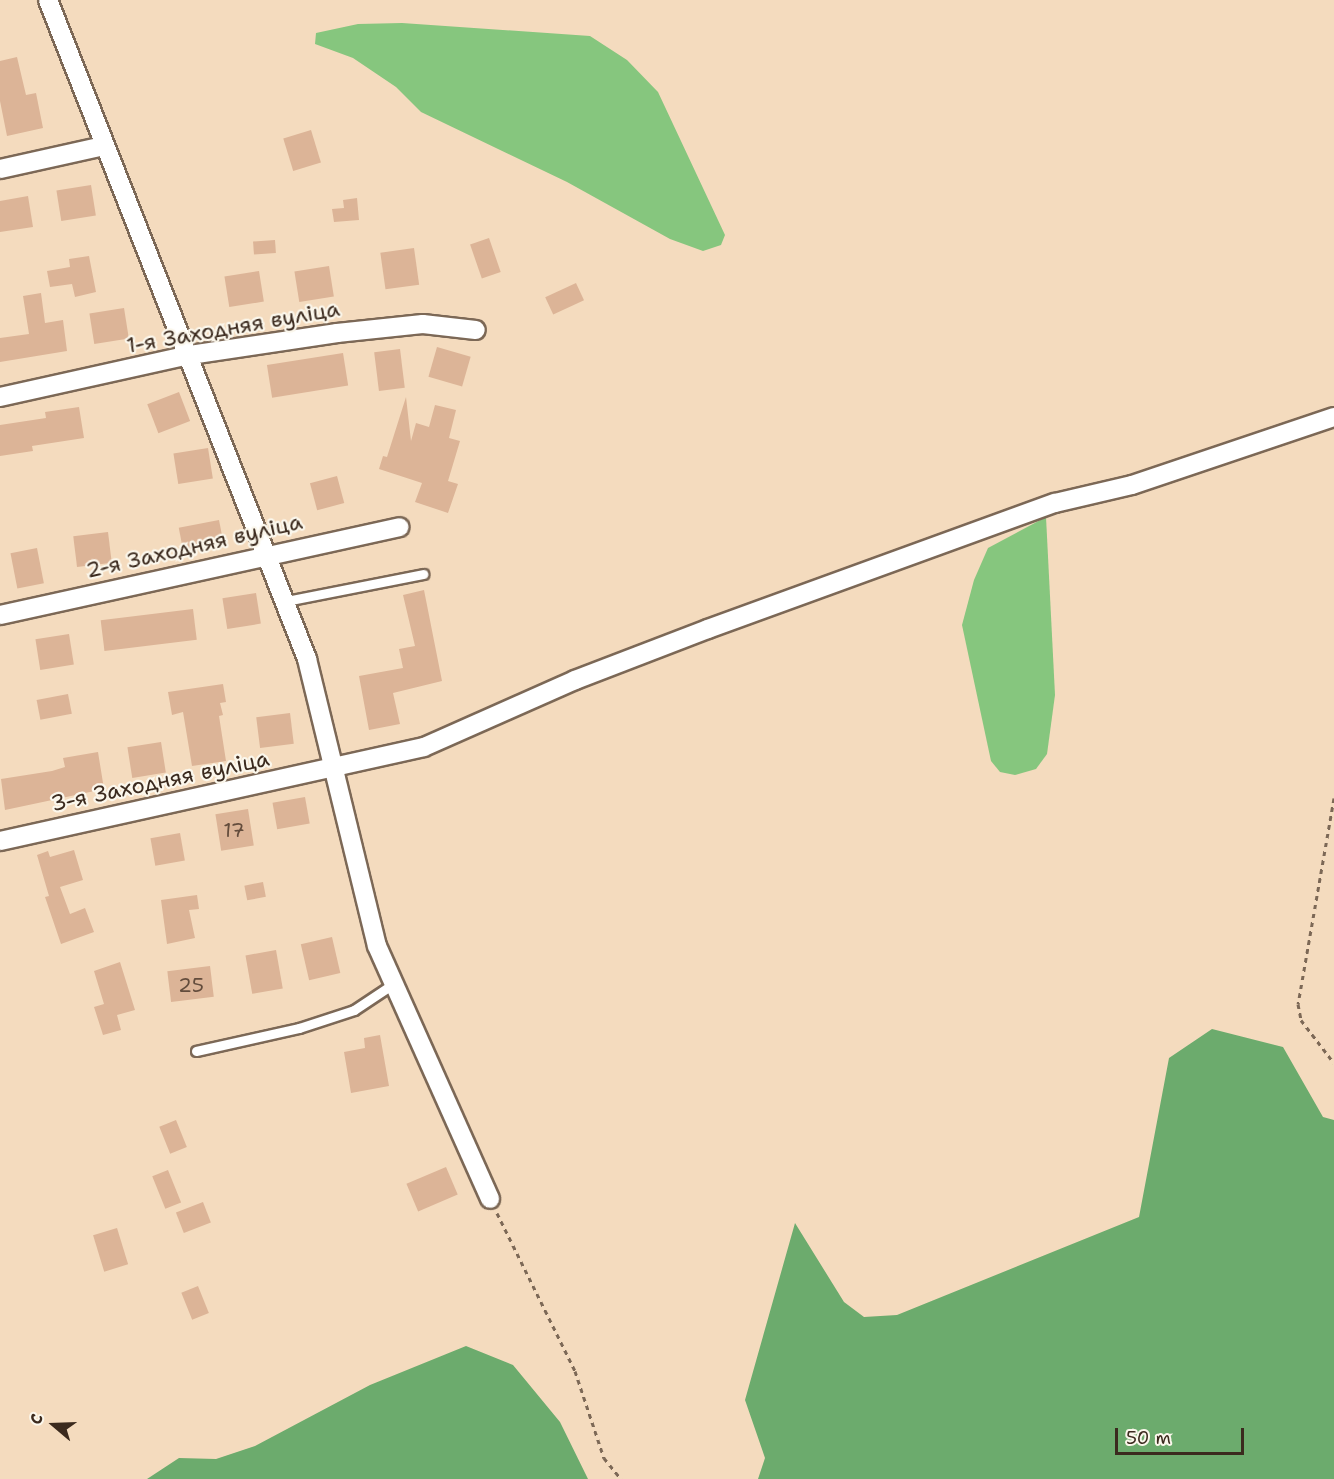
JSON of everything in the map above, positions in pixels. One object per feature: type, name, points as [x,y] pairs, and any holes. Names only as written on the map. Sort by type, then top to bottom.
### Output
[{"type":"street","points":[[48,0],[70,48],[104,146],[269,553],[307,659],[331,768],[376,946],[490,1199]]},
{"type":"street","points":[[0,169],[104,146]]},
{"type":"street","name":"1-я Заходняя вуліца","points":[[0,397],[190,355],[423,324],[476,330]]},
{"type":"street","name":"3-я Заходняя вуліца","points":[[0,841],[424,747],[575,680],[708,629],[1055,503],[1132,485],[1334,417]]},
{"type":"street","name":"2-я Заходняя вуліца","points":[[0,615],[269,553],[399,527]]},
{"type":"lane","points":[[286,601],[423,574]]},
{"type":"lane","points":[[196,1051],[298,1028],[354,1010],[393,984]]},
{"type":"path","points":[[1334,798],[1298,1004],[1301,1020],[1334,1063]]},
{"type":"path","points":[[490,1199],[575,1371],[604,1458],[621,1479]]},
{"type":"green space","points":[[402,23],[590,36],[627,60],[658,92],[725,235],[721,245],[703,251],[670,239],[567,182],[421,112],[396,87],[353,58],[315,44],[316,33],[358,24]]},
{"type":"green space","points":[[1046,517],[1055,695],[1047,754],[1036,769],[1015,775],[1000,772],[991,761],[962,625],[974,580],[988,548]]},
{"type":"green space","points":[[1212,1029],[1283,1047],[1323,1117],[1334,1120],[1334,1479],[758,1479],[765,1458],[745,1400],[795,1223],[844,1302],[864,1317],[897,1315],[1139,1217],[1169,1058]]},
{"type":"green space","points":[[466,1346],[513,1365],[560,1422],[588,1479],[147,1479],[179,1458],[216,1459],[255,1446],[370,1385]]},
{"type":"building","points":[[17,57],[26,95],[36,93],[43,128],[7,136],[0,101],[0,61]]},
{"type":"building","points":[[311,130],[321,163],[293,171],[283,138]]},
{"type":"building","points":[[91,185],[96,216],[61,221],[56,190]]},
{"type":"building","points":[[28,196],[33,227],[0,232],[0,201]]},
{"type":"building","points":[[357,198],[359,220],[334,222],[332,209],[344,208],[343,200]]},
{"type":"building","points":[[489,238],[501,272],[482,279],[470,245]]},
{"type":"building","points":[[275,240],[276,253],[254,255],[253,242]]},
{"type":"building","points":[[414,248],[419,285],[385,289],[380,253]]},
{"type":"building","points":[[89,256],[96,292],[75,297],[72,284],[50,287],[47,271],[70,267],[69,259]]},
{"type":"building","points":[[329,266],[334,297],[299,302],[294,271]]},
{"type":"building","points":[[259,271],[264,302],[229,307],[224,276]]},
{"type":"building","points":[[576,283],[584,300],[553,315],[545,297]]},
{"type":"building","points":[[41,293],[45,323],[63,320],[67,351],[0,362],[0,338],[29,334],[23,296]]},
{"type":"building","points":[[124,308],[129,339],[94,344],[89,313]]},
{"type":"building","points":[[437,347],[471,357],[462,386],[428,377]]},
{"type":"building","points":[[400,349],[405,388],[379,391],[374,352]]},
{"type":"building","points":[[343,353],[348,386],[272,398],[267,365]]},
{"type":"building","points":[[179,392],[190,421],[158,433],[147,404]]},
{"type":"building","points":[[406,397],[411,441],[416,423],[429,427],[435,405],[456,410],[449,438],[460,441],[448,481],[458,484],[448,513],[415,502],[422,483],[379,469],[383,456],[387,457]]},
{"type":"building","points":[[79,407],[84,438],[32,446],[33,451],[0,456],[0,425],[46,418],[45,412]]},
{"type":"building","points":[[208,448],[213,479],[178,484],[173,453]]},
{"type":"building","points":[[337,476],[344,503],[317,510],[310,483]]},
{"type":"building","points":[[219,520],[224,545],[184,552],[179,528]]},
{"type":"building","points":[[108,532],[112,563],[77,567],[73,536]]},
{"type":"building","points":[[37,548],[44,583],[17,588],[10,553]]},
{"type":"building","points":[[424,590],[442,681],[393,693],[400,724],[369,730],[359,676],[403,668],[399,649],[415,646],[403,595]]},
{"type":"building","points":[[256,593],[261,624],[227,629],[222,598]]},
{"type":"building","points":[[193,609],[197,640],[104,651],[101,620]]},
{"type":"building","points":[[69,634],[74,665],[40,670],[35,639]]},
{"type":"building","points":[[223,684],[226,702],[220,703],[223,715],[219,716],[226,761],[192,766],[183,712],[172,715],[168,692]]},
{"type":"building","points":[[68,694],[72,714],[40,720],[37,700]]},
{"type":"building","points":[[290,713],[294,744],[260,748],[256,717]]},
{"type":"building","points":[[161,742],[166,773],[132,778],[127,747]]},
{"type":"building","points":[[98,752],[104,789],[5,810],[1,779],[52,771],[65,767],[63,758]]},
{"type":"building","points":[[305,797],[310,824],[277,829],[273,803]]},
{"type":"building","points":[[248,809],[254,846],[221,851],[215,814]]},
{"type":"building","points":[[180,833],[185,861],[155,866],[150,838]]},
{"type":"building","points":[[74,850],[83,880],[60,887],[70,914],[85,908],[94,932],[61,944],[45,897],[49,896],[37,855],[48,851],[50,857]]},
{"type":"building","points":[[263,882],[266,897],[247,900],[244,886]]},
{"type":"building","points":[[197,895],[199,909],[189,910],[195,938],[167,944],[161,900]]},
{"type":"building","points":[[332,937],[340,973],[309,980],[301,944]]},
{"type":"building","points":[[276,950],[283,988],[252,994],[245,955]]},
{"type":"building","points":[[120,962],[135,1010],[117,1015],[121,1030],[103,1035],[94,1007],[104,1004],[94,971]]},
{"type":"building","points":[[210,966],[214,997],[171,1002],[167,971]]},
{"type":"building","points":[[380,1035],[389,1086],[351,1093],[344,1052],[365,1048],[364,1038]]},
{"type":"building","points":[[176,1120],[187,1147],[170,1154],[159,1127]]},
{"type":"building","points":[[446,1167],[458,1195],[418,1211],[406,1184]]},
{"type":"building","points":[[168,1170],[181,1202],[165,1209],[152,1176]]},
{"type":"building","points":[[203,1202],[211,1223],[184,1233],[176,1212]]},
{"type":"building","points":[[117,1228],[128,1264],[104,1272],[93,1235]]},
{"type":"building","points":[[198,1286],[209,1313],[192,1320],[181,1293]]}]
